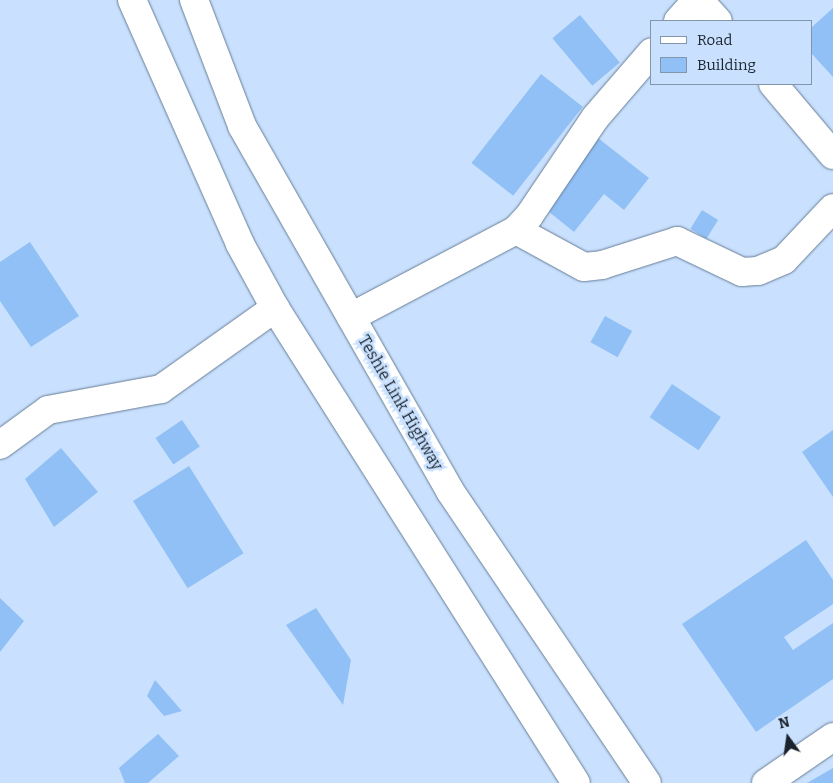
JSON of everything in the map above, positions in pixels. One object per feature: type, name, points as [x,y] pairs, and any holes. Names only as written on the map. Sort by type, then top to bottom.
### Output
[{"type":"main road","points":[[132,0],[240,244],[275,308],[576,783]]},
{"type":"main road","name":"Teshie Link Highway","points":[[194,0],[242,126],[450,491],[647,783]]},
{"type":"main road","points":[[679,20],[698,0],[717,20]]},
{"type":"main road","points":[[351,317],[516,230],[529,216],[595,118],[650,54]]},
{"type":"main road","points":[[774,85],[833,155]]},
{"type":"main road","points":[[516,230],[584,268],[602,265],[677,241],[742,272],[758,271],[784,260],[833,208]]},
{"type":"main road","points":[[0,445],[48,410],[161,389],[275,308]]},
{"type":"main road","points":[[766,783],[833,737]]},
{"type":"building","points":[[833,8],[833,77],[813,55],[813,26]]},
{"type":"building","points":[[580,15],[620,62],[592,86],[552,38]]},
{"type":"building","points":[[541,74],[583,107],[513,196],[471,163]]},
{"type":"building","points":[[598,138],[649,178],[624,210],[604,194],[574,232],[543,207]]},
{"type":"building","points":[[702,210],[718,220],[706,239],[690,229]]},
{"type":"building","points":[[30,242],[79,316],[31,347],[0,301],[0,262]]},
{"type":"building","points":[[605,316],[632,331],[618,357],[590,342]]},
{"type":"building","points":[[672,384],[721,417],[699,450],[650,417]]},
{"type":"building","points":[[182,420],[200,447],[173,464],[155,438]]},
{"type":"building","points":[[833,430],[833,497],[802,452]]},
{"type":"building","points":[[61,448],[98,492],[54,527],[25,479]]},
{"type":"building","points":[[189,466],[244,553],[188,588],[133,501]]},
{"type":"building","points":[[806,540],[833,580],[833,604],[784,637],[793,650],[833,623],[833,679],[756,732],[682,624]]},
{"type":"building","points":[[0,598],[24,621],[0,652]]},
{"type":"building","points":[[316,608],[351,660],[343,705],[286,625]]},
{"type":"building","points":[[155,680],[182,711],[164,716],[147,696]]},
{"type":"building","points":[[158,734],[179,756],[148,783],[125,783],[119,768]]},
{"type":"building","points":[[833,768],[833,783],[807,783]]}]
